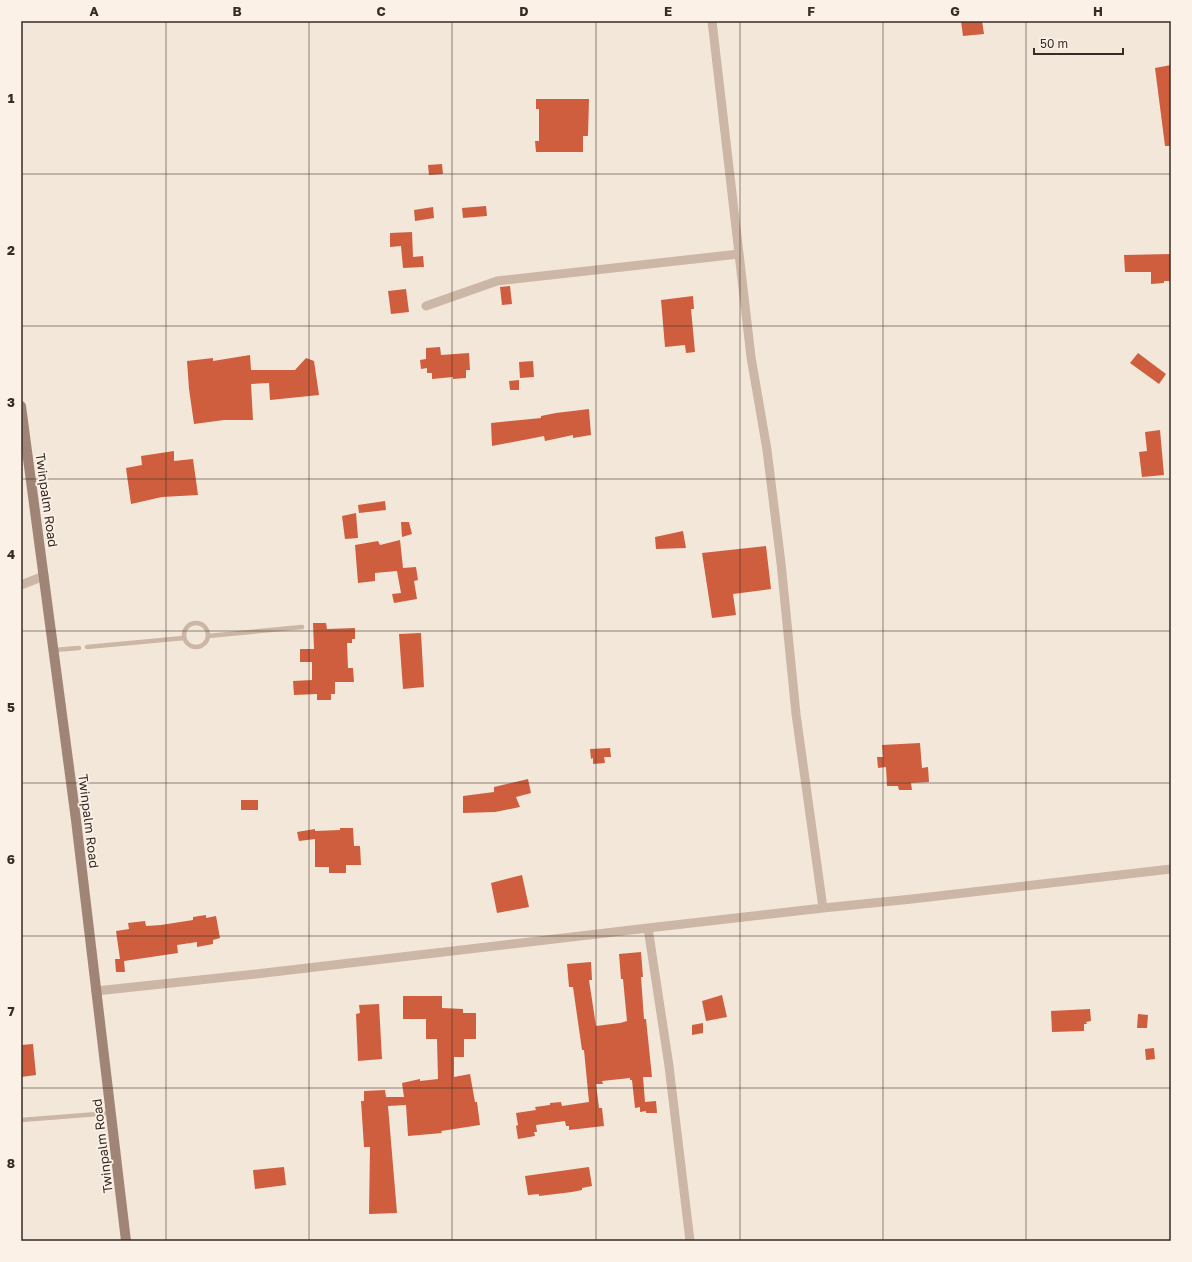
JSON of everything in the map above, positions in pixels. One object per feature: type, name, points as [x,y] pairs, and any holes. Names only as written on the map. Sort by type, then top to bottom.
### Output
[{"type":"main road","name":"Twinpalm Road","points":[[21,406],[77,828],[126,1241]]},
{"type":"street","points":[[712,21],[751,357],[767,450],[782,570],[797,721],[823,908]]},
{"type":"street","points":[[426,306],[497,281],[739,254]]},
{"type":"street","points":[[21,585],[44,576]]},
{"type":"street","points":[[96,991],[912,899],[1171,868]]},
{"type":"street","points":[[648,928],[669,1066],[690,1241]]},
{"type":"lane","points":[[197,623],[201,624],[205,628],[208,636],[206,642],[198,647],[189,645],[184,638],[184,634],[188,626],[197,623]]},
{"type":"lane","points":[[208,636],[302,627]]},
{"type":"lane","points":[[87,647],[184,638]]},
{"type":"lane","points":[[54,650],[79,648]]},
{"type":"lane","points":[[21,1120],[111,1113]]},
{"type":"building","points":[[961,21],[982,21],[984,34],[963,36]]},
{"type":"building","points":[[1171,65],[1171,146],[1165,146],[1155,68]]},
{"type":"building","points":[[536,99],[589,99],[588,136],[583,136],[583,152],[536,152],[535,141],[539,141],[539,109],[536,109]]},
{"type":"building","points":[[442,164],[443,174],[429,175],[428,165]]},
{"type":"building","points":[[486,206],[487,216],[463,218],[462,208]]},
{"type":"building","points":[[433,207],[434,218],[415,221],[414,210]]},
{"type":"building","points":[[412,232],[413,257],[423,256],[424,267],[403,268],[401,246],[390,247],[390,233]]},
{"type":"building","points":[[1171,254],[1171,281],[1151,284],[1151,272],[1125,272],[1124,255]]},
{"type":"building","points":[[510,286],[512,304],[502,305],[500,287]]},
{"type":"building","points":[[406,289],[409,312],[391,314],[388,291]]},
{"type":"building","points":[[693,296],[694,309],[691,309],[695,352],[686,353],[685,345],[665,347],[661,300]]},
{"type":"building","points":[[440,347],[441,355],[469,353],[470,370],[466,370],[466,378],[453,379],[453,377],[432,379],[432,373],[427,373],[427,368],[421,369],[420,360],[426,359],[426,348]]},
{"type":"building","points":[[1138,353],[1166,374],[1159,384],[1130,363]]},
{"type":"building","points":[[250,355],[251,370],[295,370],[306,358],[314,361],[319,395],[270,400],[269,383],[251,384],[253,420],[224,420],[194,424],[187,361],[213,358],[213,361]]},
{"type":"building","points":[[533,361],[534,377],[520,378],[519,362]]},
{"type":"building","points":[[519,380],[519,390],[510,390],[509,381]]},
{"type":"building","points":[[589,409],[591,435],[573,438],[573,435],[545,441],[544,436],[492,446],[491,423],[541,418],[541,416],[556,413]]},
{"type":"building","points":[[1160,430],[1164,475],[1142,477],[1139,452],[1147,451],[1145,432]]},
{"type":"building","points":[[174,451],[174,461],[193,459],[198,495],[162,497],[131,504],[126,468],[142,465],[141,456]]},
{"type":"building","points":[[385,501],[386,510],[359,513],[358,505]]},
{"type":"building","points":[[356,513],[358,538],[345,539],[342,516]]},
{"type":"building","points":[[401,522],[409,522],[412,534],[402,537]]},
{"type":"building","points":[[683,531],[686,548],[656,549],[655,537]]},
{"type":"building","points":[[400,540],[403,568],[416,567],[418,580],[414,581],[417,599],[394,603],[392,594],[401,593],[397,571],[375,573],[375,581],[358,583],[355,545],[378,541],[380,545]]},
{"type":"building","points":[[766,546],[771,589],[733,594],[736,615],[712,618],[702,553]]},
{"type":"building","points":[[313,623],[326,623],[327,629],[355,628],[355,639],[352,639],[352,643],[347,643],[348,668],[353,668],[354,682],[335,682],[335,694],[331,694],[331,700],[317,700],[317,694],[294,695],[293,681],[312,680],[312,662],[300,662],[300,649],[314,649]]},
{"type":"building","points":[[421,633],[424,687],[403,689],[399,634]]},
{"type":"building","points":[[920,743],[922,768],[928,767],[929,782],[911,783],[912,790],[899,790],[898,786],[887,786],[886,767],[878,768],[877,757],[883,757],[882,745]]},
{"type":"building","points":[[610,748],[611,757],[604,757],[605,763],[593,764],[590,749]]},
{"type":"building","points":[[528,779],[531,793],[516,797],[520,807],[495,812],[463,813],[463,796],[494,792],[494,787]]},
{"type":"building","points":[[241,800],[258,800],[258,810],[241,810]]},
{"type":"building","points":[[340,828],[353,828],[354,846],[360,846],[361,865],[346,865],[346,873],[329,873],[329,867],[315,867],[315,839],[299,841],[297,832],[315,829],[315,831],[340,830]]},
{"type":"building","points":[[522,875],[529,907],[497,913],[491,883]]},
{"type":"building","points":[[206,915],[206,918],[216,916],[220,938],[213,940],[213,944],[197,947],[197,942],[177,945],[178,953],[124,961],[125,972],[116,972],[115,959],[120,959],[116,931],[129,929],[128,923],[145,921],[146,926],[161,925],[193,920],[193,917]]},
{"type":"building","points":[[641,952],[644,1019],[646,1019],[652,1077],[643,1077],[645,1102],[656,1101],[657,1113],[646,1113],[646,1111],[640,1112],[640,1107],[635,1108],[632,1080],[630,1080],[630,1078],[602,1081],[603,1084],[596,1084],[599,1108],[602,1108],[604,1126],[569,1130],[569,1126],[566,1126],[565,1121],[536,1125],[537,1132],[534,1132],[535,1136],[518,1139],[516,1113],[536,1110],[535,1107],[550,1105],[550,1103],[561,1102],[562,1106],[589,1102],[584,1050],[582,1050],[573,987],[569,987],[567,964],[591,962],[592,980],[589,980],[596,1026],[620,1023],[627,1021],[619,954]]},
{"type":"building","points":[[722,995],[727,1017],[706,1021],[702,1001]]},
{"type":"building","points":[[403,996],[442,996],[442,1008],[463,1009],[463,1013],[476,1013],[476,1039],[464,1039],[464,1057],[454,1057],[454,1077],[470,1074],[475,1102],[477,1102],[480,1125],[441,1131],[442,1133],[408,1136],[406,1105],[388,1106],[397,1213],[369,1214],[370,1147],[364,1147],[361,1101],[364,1101],[364,1091],[385,1090],[386,1097],[404,1097],[402,1083],[420,1079],[420,1081],[438,1079],[437,1039],[426,1039],[426,1019],[403,1019]]},
{"type":"building","points":[[379,1004],[382,1059],[358,1061],[356,1014],[360,1013],[359,1005]]},
{"type":"building","points":[[1090,1009],[1091,1021],[1084,1024],[1084,1031],[1052,1032],[1051,1011]]},
{"type":"building","points":[[1138,1014],[1148,1015],[1147,1028],[1137,1028]]},
{"type":"building","points":[[703,1023],[703,1033],[692,1035],[692,1025]]},
{"type":"building","points":[[33,1044],[36,1075],[21,1077],[21,1045]]},
{"type":"building","points":[[1154,1048],[1155,1059],[1146,1060],[1145,1049]]},
{"type":"building","points":[[284,1167],[286,1185],[255,1189],[253,1170]]},
{"type":"building","points":[[589,1167],[592,1186],[572,1192],[539,1196],[539,1194],[528,1195],[525,1176]]}]
